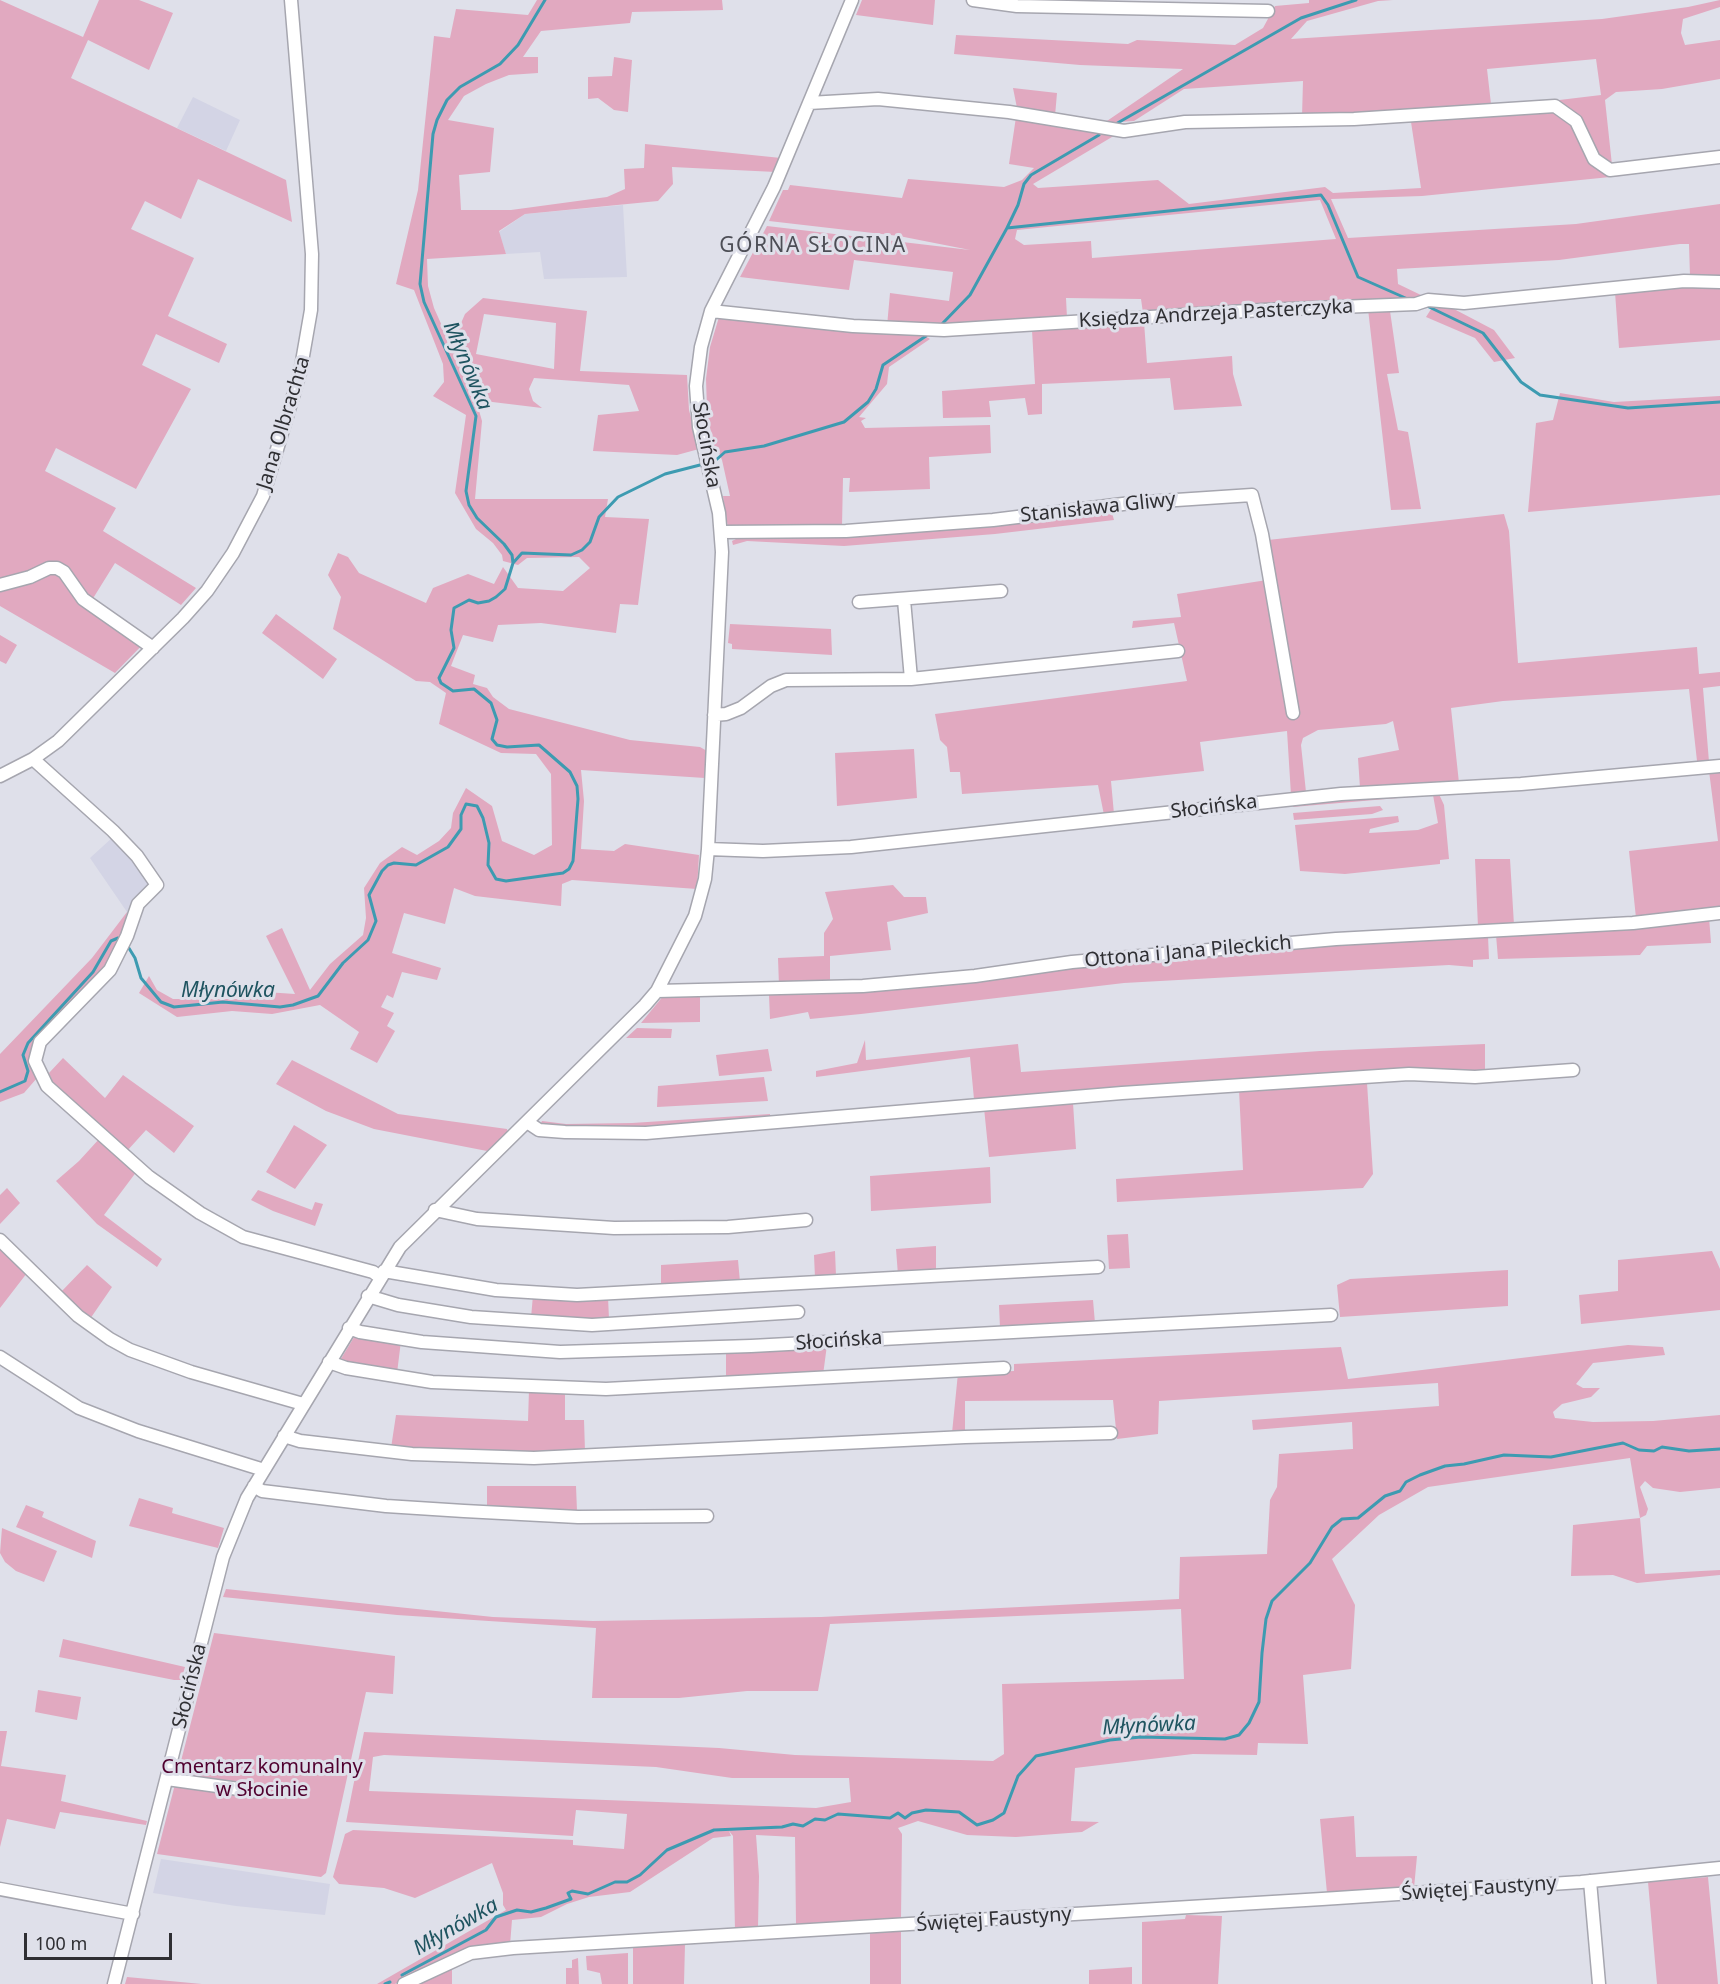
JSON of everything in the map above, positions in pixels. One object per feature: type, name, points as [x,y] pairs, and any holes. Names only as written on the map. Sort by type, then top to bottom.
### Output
[{"type":"street","name":"Jana Olbrachta","points":[[0,776],[33,759],[69,731],[207,591],[248,528],[271,473],[308,341],[312,310],[312,254],[291,0]]},
{"type":"street","name":"Słocińska","points":[[114,1984],[223,1557],[234,1525],[254,1486],[400,1247],[435,1210],[622,1030],[657,991],[695,916],[705,879],[708,849],[721,532],[699,427],[697,402],[701,347],[711,311],[758,223],[852,0]]},
{"type":"street","points":[[973,0],[1017,6],[1268,11]]},
{"type":"street","points":[[810,103],[878,99],[1009,112],[1124,131],[1185,122],[1365,119],[1555,106],[1576,121],[1594,159],[1610,170],[1720,157]]},
{"type":"street","name":"Księdza Andrzeja Pasterczyka","points":[[711,311],[853,326],[935,331],[1262,310],[1416,304],[1428,300],[1464,303],[1684,281],[1720,282]]},
{"type":"street","name":"Stanisława Gliwy","points":[[721,532],[846,531],[993,519],[1131,503],[1252,495],[1262,534],[1293,713]]},
{"type":"street","points":[[0,585],[49,568],[57,568],[64,572],[83,599],[153,648]]},
{"type":"street","points":[[859,602],[1001,591]]},
{"type":"street","points":[[904,600],[911,679]]},
{"type":"street","points":[[714,715],[726,714],[741,708],[771,686],[786,680],[911,679],[1178,651]]},
{"type":"street","points":[[33,759],[113,831],[137,856],[157,885],[138,904],[127,936],[110,970],[40,1042],[35,1061],[47,1086],[149,1177],[200,1213],[243,1237],[382,1274],[496,1290],[577,1295],[1098,1267]]},
{"type":"street","name":"Słocińska","points":[[708,849],[763,851],[851,847],[1341,794],[1521,784],[1720,766]]},
{"type":"street","name":"Ottona i Jana Pileckich","points":[[657,991],[863,986],[975,976],[1071,962],[1336,939],[1634,923],[1720,913]]},
{"type":"street","points":[[527,1122],[539,1130],[646,1133],[1157,1091],[1409,1074],[1475,1077],[1573,1070]]},
{"type":"street","points":[[435,1210],[477,1219],[614,1228],[728,1227],[806,1220]]},
{"type":"street","points":[[0,1240],[78,1316],[110,1339],[191,1372],[303,1404]]},
{"type":"street","points":[[369,1296],[398,1305],[471,1317],[592,1325],[798,1312]]},
{"type":"street","name":"Słocińska","points":[[349,1328],[360,1332],[422,1342],[560,1352],[751,1346],[1331,1315]]},
{"type":"street","points":[[0,1357],[79,1408],[138,1431],[264,1470]]},
{"type":"street","points":[[329,1362],[346,1368],[432,1382],[606,1389],[1004,1368]]},
{"type":"street","points":[[284,1436],[300,1441],[412,1454],[534,1458],[953,1437],[1111,1433]]},
{"type":"street","points":[[254,1486],[262,1491],[386,1506],[578,1517],[707,1516]]},
{"type":"street","points":[[167,1779],[253,1791]]},
{"type":"street","name":"Świętej Faustyny","points":[[404,1984],[471,1953],[513,1948],[874,1928],[1590,1881],[1720,1868]]},
{"type":"street","points":[[1590,1881],[1599,1984]]},
{"type":"street","points":[[0,1889],[133,1914]]},
{"type":"shaded area","points":[[193,97],[240,120],[226,151],[177,128]]},
{"type":"shaded area","points":[[623,205],[627,277],[544,279],[540,252],[506,254],[499,232],[525,214]]},
{"type":"shaded area","points":[[113,837],[136,860],[153,884],[139,896],[127,912],[90,858]]},
{"type":"shaded area","points":[[161,1859],[330,1884],[325,1915],[236,1906],[153,1893]]},
{"type":"green space","points":[[0,0],[83,37],[99,0],[139,0],[173,13],[149,70],[88,40],[71,78],[286,180],[292,222],[198,179],[181,219],[145,201],[131,229],[194,258],[168,316],[227,344],[219,363],[156,334],[142,365],[191,389],[136,489],[56,448],[45,471],[116,508],[103,531],[196,588],[181,605],[115,563],[92,600],[149,638],[115,673],[0,606]]},
{"type":"green space","points":[[537,0],[722,0],[723,10],[632,12],[630,23],[541,31],[523,57],[538,57],[538,73],[509,75],[486,84],[464,96],[448,120],[494,128],[490,172],[459,175],[461,210],[511,210],[607,197],[625,189],[624,169],[644,168],[645,144],[781,158],[776,172],[672,167],[673,184],[658,201],[525,214],[499,231],[506,254],[427,259],[428,286],[434,308],[451,346],[465,314],[483,298],[587,311],[580,371],[687,375],[689,410],[699,449],[677,455],[593,451],[598,415],[639,411],[629,385],[534,378],[529,389],[533,401],[542,408],[476,400],[482,421],[475,499],[608,499],[605,517],[649,519],[638,605],[620,604],[616,633],[541,623],[498,625],[493,642],[463,635],[451,666],[475,675],[473,684],[487,688],[493,697],[509,709],[630,740],[700,747],[707,751],[705,778],[581,770],[584,801],[581,849],[614,851],[625,844],[699,855],[697,889],[572,880],[562,884],[561,906],[475,896],[454,888],[445,924],[404,913],[392,953],[441,968],[437,980],[402,972],[393,998],[387,995],[381,1007],[394,1013],[387,1026],[395,1031],[377,1063],[350,1049],[359,1032],[320,1005],[272,1014],[232,1011],[177,1017],[139,993],[149,976],[157,990],[173,999],[250,999],[251,991],[295,994],[266,936],[282,928],[310,990],[330,964],[363,935],[366,918],[364,888],[380,863],[402,847],[417,855],[439,841],[451,828],[453,813],[466,788],[492,806],[502,841],[534,855],[552,845],[551,774],[536,754],[501,753],[439,724],[446,693],[430,682],[416,681],[333,629],[341,597],[328,575],[338,553],[348,557],[359,573],[426,603],[433,588],[468,574],[494,584],[503,567],[518,588],[563,591],[590,568],[579,557],[527,558],[518,565],[503,561],[502,555],[493,543],[476,529],[455,493],[466,415],[433,396],[444,382],[443,364],[414,290],[396,284],[418,190],[434,36],[450,38],[456,9],[528,15]],"holes":[[[484,314],[556,323],[554,369],[476,354]]]},
{"type":"green space","points":[[862,0],[935,0],[933,25],[856,15]]},
{"type":"green space","points":[[1309,0],[1393,0],[1378,1],[1307,21],[1291,39],[1602,19],[1688,7],[1720,0],[1720,7],[1683,19],[1681,33],[1685,45],[1720,40],[1720,79],[1662,89],[1616,92],[1605,100],[1612,165],[1596,156],[1579,119],[1551,101],[1601,95],[1596,59],[1487,69],[1491,104],[1302,117],[1303,81],[1184,89],[1134,121],[1104,123],[1183,69],[1080,65],[954,54],[956,35],[1128,44],[1137,40],[1235,45],[1263,28],[1275,6],[1309,3]]},
{"type":"green space","points":[[614,57],[632,60],[628,112],[614,110],[598,98],[588,99],[588,77],[612,76]]},
{"type":"green space","points":[[1013,88],[1057,93],[1055,116],[1017,108]]},
{"type":"green space","points":[[1554,110],[1572,121],[1602,169],[1620,176],[1422,196],[1331,199],[1348,238],[1576,224],[1720,204],[1720,277],[1690,276],[1689,244],[1680,244],[1559,260],[1397,269],[1398,284],[1423,296],[1419,299],[1143,313],[1141,299],[1066,298],[1067,318],[973,324],[887,326],[890,293],[949,301],[953,272],[854,260],[849,290],[740,277],[767,226],[970,250],[899,236],[769,221],[783,190],[788,190],[790,185],[902,198],[908,179],[1004,187],[1022,180],[1034,168],[1009,164],[1016,117],[1117,134],[1033,184],[1038,188],[1158,180],[1189,204],[1325,187],[1333,193],[1421,188],[1411,122]],"holes":[[[1320,200],[1336,239],[1092,258],[1091,241],[1024,245],[1015,239],[1017,230]]]},
{"type":"green space","points":[[1689,285],[1720,287],[1720,340],[1619,348],[1615,292]]},
{"type":"green space","points":[[1433,306],[1454,309],[1494,330],[1515,358],[1494,362],[1475,338],[1426,317]]},
{"type":"green space","points":[[1368,309],[1390,311],[1399,373],[1387,374],[1398,430],[1408,432],[1421,509],[1391,510]]},
{"type":"green space","points":[[719,317],[920,333],[930,339],[889,367],[887,384],[859,417],[866,418],[861,421],[865,428],[990,425],[991,453],[929,457],[930,489],[849,492],[850,478],[843,478],[842,526],[748,525],[748,528],[728,528],[723,496],[730,496],[722,460],[714,446],[708,418],[712,416],[712,410],[707,409],[706,379],[710,347]]},
{"type":"green space","points":[[1144,322],[1147,363],[1232,356],[1233,374],[1242,406],[1174,410],[1170,378],[1042,384],[1042,414],[1028,415],[1025,398],[989,401],[991,417],[943,418],[942,391],[1035,384],[1032,330]]},
{"type":"green space","points":[[1560,393],[1614,402],[1720,396],[1720,495],[1528,512],[1536,423],[1553,420]]},
{"type":"green space","points":[[1112,513],[1114,520],[995,534],[844,546],[747,541],[733,545],[732,541],[742,536],[844,537]]},
{"type":"green space","points":[[1504,514],[1509,531],[1518,663],[1697,647],[1699,674],[1720,672],[1720,686],[1703,688],[1709,762],[1697,761],[1689,689],[1503,701],[1451,708],[1459,783],[1360,788],[1358,758],[1399,750],[1393,721],[1386,724],[1318,730],[1303,738],[1301,745],[1306,792],[1291,795],[1287,731],[1200,742],[1204,771],[1111,781],[1114,814],[1104,815],[1098,785],[962,794],[960,772],[950,772],[947,747],[940,740],[935,714],[1187,681],[1174,623],[1132,628],[1133,621],[1181,617],[1177,594],[1267,580],[1277,638],[1286,636],[1268,540]]},
{"type":"green space","points":[[276,614],[337,659],[323,679],[262,633]]},
{"type":"green space","points":[[730,624],[831,629],[832,655],[732,649],[732,644],[728,643]]},
{"type":"green space","points":[[0,635],[17,645],[6,664],[0,661]]},
{"type":"green space","points":[[914,749],[917,798],[837,806],[835,753]]},
{"type":"green space","points":[[1720,770],[1720,906],[1636,918],[1629,851],[1718,841],[1709,771]]},
{"type":"green space","points":[[1438,792],[1444,805],[1449,859],[1440,860],[1440,864],[1345,874],[1300,871],[1295,825],[1398,816],[1399,822],[1370,829],[1369,833],[1418,830],[1438,823],[1433,795],[1293,807],[1292,802]]},
{"type":"green space","points":[[1380,806],[1383,810],[1372,814],[1294,820],[1293,813]]},
{"type":"green space","points":[[1475,859],[1510,859],[1514,925],[1478,927]]},
{"type":"green space","points":[[893,885],[904,897],[926,897],[928,913],[887,922],[891,950],[830,956],[830,983],[779,986],[778,958],[824,956],[824,933],[833,919],[825,892]]},
{"type":"green space","points":[[127,912],[125,930],[109,960],[87,988],[46,1029],[37,1078],[24,1093],[0,1102],[0,1054],[92,958]]},
{"type":"green space","points":[[1709,917],[1711,943],[1647,946],[1640,955],[1498,959],[1496,935]]},
{"type":"green space","points":[[1488,936],[1489,959],[1473,960],[1473,967],[1449,965],[1124,983],[861,1014],[810,1019],[808,1012],[770,1019],[769,995],[832,994],[952,983],[1066,966],[1338,944]]},
{"type":"green space","points":[[664,995],[700,996],[700,1022],[641,1023]]},
{"type":"green space","points":[[637,1028],[672,1029],[671,1038],[626,1038]]},
{"type":"green space","points":[[865,1040],[866,1060],[1018,1044],[1021,1072],[1320,1051],[1485,1044],[1485,1071],[1268,1081],[974,1099],[970,1057],[816,1077],[816,1071],[857,1063]]},
{"type":"green space","points":[[768,1049],[772,1071],[719,1076],[716,1055]]},
{"type":"green space","points":[[63,1058],[105,1098],[123,1075],[194,1126],[174,1153],[146,1130],[127,1151],[109,1132],[90,1121],[54,1085],[49,1073]]},
{"type":"green space","points":[[292,1060],[398,1114],[507,1129],[508,1133],[487,1151],[374,1129],[326,1111],[276,1084]]},
{"type":"green space","points":[[764,1077],[768,1101],[657,1107],[658,1086]]},
{"type":"green space","points":[[1367,1083],[1373,1174],[1363,1188],[1117,1202],[1116,1179],[1243,1170],[1239,1090]]},
{"type":"green space","points":[[1073,1103],[1076,1149],[989,1157],[984,1108]]},
{"type":"green space","points":[[770,1114],[771,1121],[638,1129],[540,1125],[542,1121],[566,1124],[632,1123]]},
{"type":"green space","points":[[294,1125],[327,1145],[295,1189],[266,1172]]},
{"type":"green space","points":[[100,1138],[137,1171],[104,1215],[162,1259],[157,1267],[97,1224],[56,1181]]},
{"type":"green space","points":[[990,1167],[991,1203],[871,1211],[870,1176]]},
{"type":"green space","points":[[7,1188],[20,1203],[0,1224],[0,1195]]},
{"type":"green space","points":[[258,1190],[312,1210],[315,1202],[323,1204],[315,1226],[273,1211],[251,1200]]},
{"type":"green space","points":[[1128,1234],[1130,1268],[1109,1269],[1107,1235]]},
{"type":"green space","points":[[0,1246],[27,1273],[0,1308]]},
{"type":"green space","points":[[936,1246],[936,1270],[898,1275],[896,1249]]},
{"type":"green space","points":[[835,1251],[836,1276],[815,1278],[814,1255]]},
{"type":"green space","points":[[1712,1251],[1720,1269],[1720,1310],[1581,1324],[1579,1295],[1618,1291],[1618,1260]]},
{"type":"green space","points":[[738,1260],[740,1282],[661,1288],[661,1265]]},
{"type":"green space","points":[[87,1265],[112,1287],[90,1319],[60,1293]]},
{"type":"green space","points":[[1508,1270],[1508,1306],[1340,1317],[1337,1285],[1350,1279]]},
{"type":"green space","points":[[533,1295],[608,1297],[609,1319],[531,1318]]},
{"type":"green space","points":[[1093,1300],[1095,1323],[1000,1328],[999,1305]]},
{"type":"green space","points":[[356,1334],[401,1341],[397,1373],[339,1362]]},
{"type":"green space","points":[[827,1345],[823,1375],[726,1380],[726,1350]]},
{"type":"green space","points":[[1628,1345],[1663,1347],[1665,1355],[1593,1363],[1576,1384],[1583,1388],[1600,1388],[1591,1397],[1562,1404],[1553,1412],[1555,1418],[1593,1422],[1653,1421],[1720,1415],[1720,1488],[1680,1492],[1653,1488],[1645,1481],[1640,1487],[1648,1509],[1646,1515],[1640,1518],[1630,1458],[1428,1487],[1379,1515],[1332,1559],[1355,1605],[1351,1669],[1303,1675],[1308,1744],[1258,1743],[1257,1755],[1193,1754],[1075,1768],[1071,1821],[1099,1822],[1082,1832],[1016,1837],[967,1835],[918,1821],[898,1828],[902,1834],[901,1919],[796,1925],[795,1837],[756,1835],[759,1876],[758,1927],[757,1930],[735,1931],[733,1836],[729,1831],[731,1836],[713,1838],[630,1892],[589,1897],[567,1904],[541,1917],[512,1920],[510,1945],[420,1971],[395,1984],[377,1984],[506,1910],[503,1905],[503,1893],[492,1863],[415,1898],[384,1888],[339,1884],[333,1877],[345,1834],[353,1830],[573,1840],[573,1845],[624,1849],[627,1814],[576,1810],[573,1836],[346,1822],[364,1732],[719,1748],[795,1755],[993,1761],[1004,1754],[1002,1684],[1184,1679],[1181,1609],[830,1624],[818,1691],[747,1691],[679,1698],[592,1698],[596,1628],[397,1615],[223,1597],[226,1589],[493,1617],[593,1621],[821,1617],[1179,1599],[1180,1557],[1267,1554],[1270,1500],[1277,1487],[1279,1454],[1353,1449],[1352,1422],[1253,1430],[1252,1420],[1439,1406],[1438,1383],[1159,1401],[1158,1434],[1117,1439],[1113,1400],[965,1401],[965,1431],[952,1433],[958,1373],[1014,1371],[1014,1364],[1341,1347],[1348,1379]],"holes":[[[384,1755],[656,1767],[732,1778],[849,1778],[851,1802],[816,1808],[369,1791],[373,1757]]]},
{"type":"green space","points":[[529,1390],[565,1391],[565,1420],[584,1420],[585,1451],[516,1454],[391,1448],[396,1415],[528,1421]]},
{"type":"green space","points":[[487,1486],[576,1486],[577,1511],[487,1508]]},
{"type":"green space","points":[[139,1498],[173,1508],[172,1513],[224,1528],[218,1548],[129,1526]]},
{"type":"green space","points":[[26,1505],[44,1512],[42,1517],[96,1541],[92,1558],[16,1527]]},
{"type":"green space","points":[[1640,1518],[1645,1574],[1720,1570],[1720,1575],[1637,1583],[1613,1575],[1571,1576],[1573,1525]]},
{"type":"green space","points":[[2,1528],[57,1551],[44,1582],[16,1571],[5,1562],[0,1553]]},
{"type":"green space","name":"Cmentarz komunalny w Słocinie","points":[[214,1633],[395,1656],[393,1694],[366,1692],[326,1873],[321,1877],[157,1854]]},
{"type":"green space","points":[[63,1639],[185,1667],[181,1680],[174,1680],[59,1657]]},
{"type":"green space","points":[[38,1690],[81,1697],[77,1720],[35,1712]]},
{"type":"green space","points":[[0,1731],[7,1731],[1,1766],[66,1775],[61,1801],[147,1821],[146,1825],[60,1812],[55,1829],[7,1819],[0,1847]]},
{"type":"green space","points":[[1354,1816],[1356,1857],[1417,1856],[1414,1888],[1327,1893],[1320,1819]]},
{"type":"green space","points":[[1708,1877],[1718,1984],[1657,1984],[1648,1882]]},
{"type":"green space","points":[[1186,1915],[1222,1916],[1218,1984],[1142,1984],[1142,1922],[1185,1919]]},
{"type":"green space","points":[[901,1930],[901,1984],[870,1984],[870,1932]]},
{"type":"green space","points":[[685,1944],[684,1984],[633,1984],[633,1946]]},
{"type":"green space","points":[[628,1953],[628,1984],[602,1984],[600,1973],[587,1970],[586,1956]]},
{"type":"green space","points":[[578,1958],[579,1984],[566,1984],[566,1968],[572,1968],[572,1960]]},
{"type":"green space","points":[[452,1965],[452,1984],[413,1984]]},
{"type":"green space","points":[[1132,1967],[1132,1984],[1089,1984],[1089,1970]]},
{"type":"green space","points":[[127,1977],[202,1984],[125,1984]]},
{"type":"waterway","name":"Młynówka","points":[[127,945],[135,958],[141,978],[161,1002],[174,1007],[223,1002],[280,1007],[293,1005],[318,996],[343,963],[368,940],[376,921],[369,895],[382,871],[394,863],[416,865],[448,847],[461,829],[461,815],[466,804],[477,806],[483,818],[489,843],[488,865],[496,879],[506,881],[563,873],[569,869],[573,861],[578,799],[577,786],[570,772],[539,745],[507,747],[497,745],[492,739],[497,720],[491,703],[474,689],[453,691],[441,683],[439,678],[454,648],[451,630],[454,608],[469,600],[478,603],[496,597],[505,589],[513,563],[512,555],[504,544],[477,518],[469,505],[466,491],[476,416],[424,302],[420,284],[433,134],[437,120],[447,100],[460,87],[500,64],[518,45],[545,0]]},
{"type":"waterway","points":[[1114,125],[1301,18],[1356,0]]},
{"type":"waterway","points":[[1007,228],[1018,205],[1024,184],[1031,175],[1099,135]]},
{"type":"waterway","points":[[941,325],[970,295],[1007,228],[1321,195],[1328,205],[1358,277],[1410,300]]},
{"type":"waterway","points":[[1425,305],[1483,333],[1521,382],[1540,395],[1628,408],[1720,402]]},
{"type":"waterway","points":[[716,460],[725,452],[764,446],[844,422],[868,402],[876,389],[883,365],[926,336]]},
{"type":"waterway","points":[[513,563],[522,553],[571,555],[582,550],[590,542],[599,517],[618,497],[665,474],[700,465]]},
{"type":"waterway","name":"Młynówka","points":[[0,1092],[25,1081],[28,1071],[23,1055],[28,1043],[93,972],[111,941],[118,938],[122,941]]},
{"type":"waterway","name":"Młynówka","points":[[402,1975],[486,1930],[496,1917],[517,1910],[531,1912],[546,1908],[571,1899],[568,1893],[572,1891],[588,1894],[615,1882],[627,1882],[640,1875],[667,1850],[714,1830],[782,1827],[793,1824],[803,1826],[815,1819],[825,1820],[838,1814],[890,1818],[898,1813],[905,1818],[912,1813],[926,1810],[959,1812],[977,1825],[993,1820],[1004,1813],[1018,1776],[1036,1756],[1110,1740],[1141,1737],[1225,1739],[1239,1735],[1249,1723],[1259,1702],[1266,1619],[1272,1601],[1310,1563],[1332,1527],[1342,1519],[1358,1518],[1385,1496],[1400,1491],[1406,1482],[1420,1475],[1445,1466],[1504,1455],[1551,1457],[1623,1443],[1639,1450],[1654,1451],[1662,1447],[1689,1451],[1720,1449]]},
{"type":"waterway","name":"Młynówka","points":[[385,1984],[390,1982]]},
{"type":"district","name":"GÓRNA SŁOCINA","points":[[813,246]]}]
